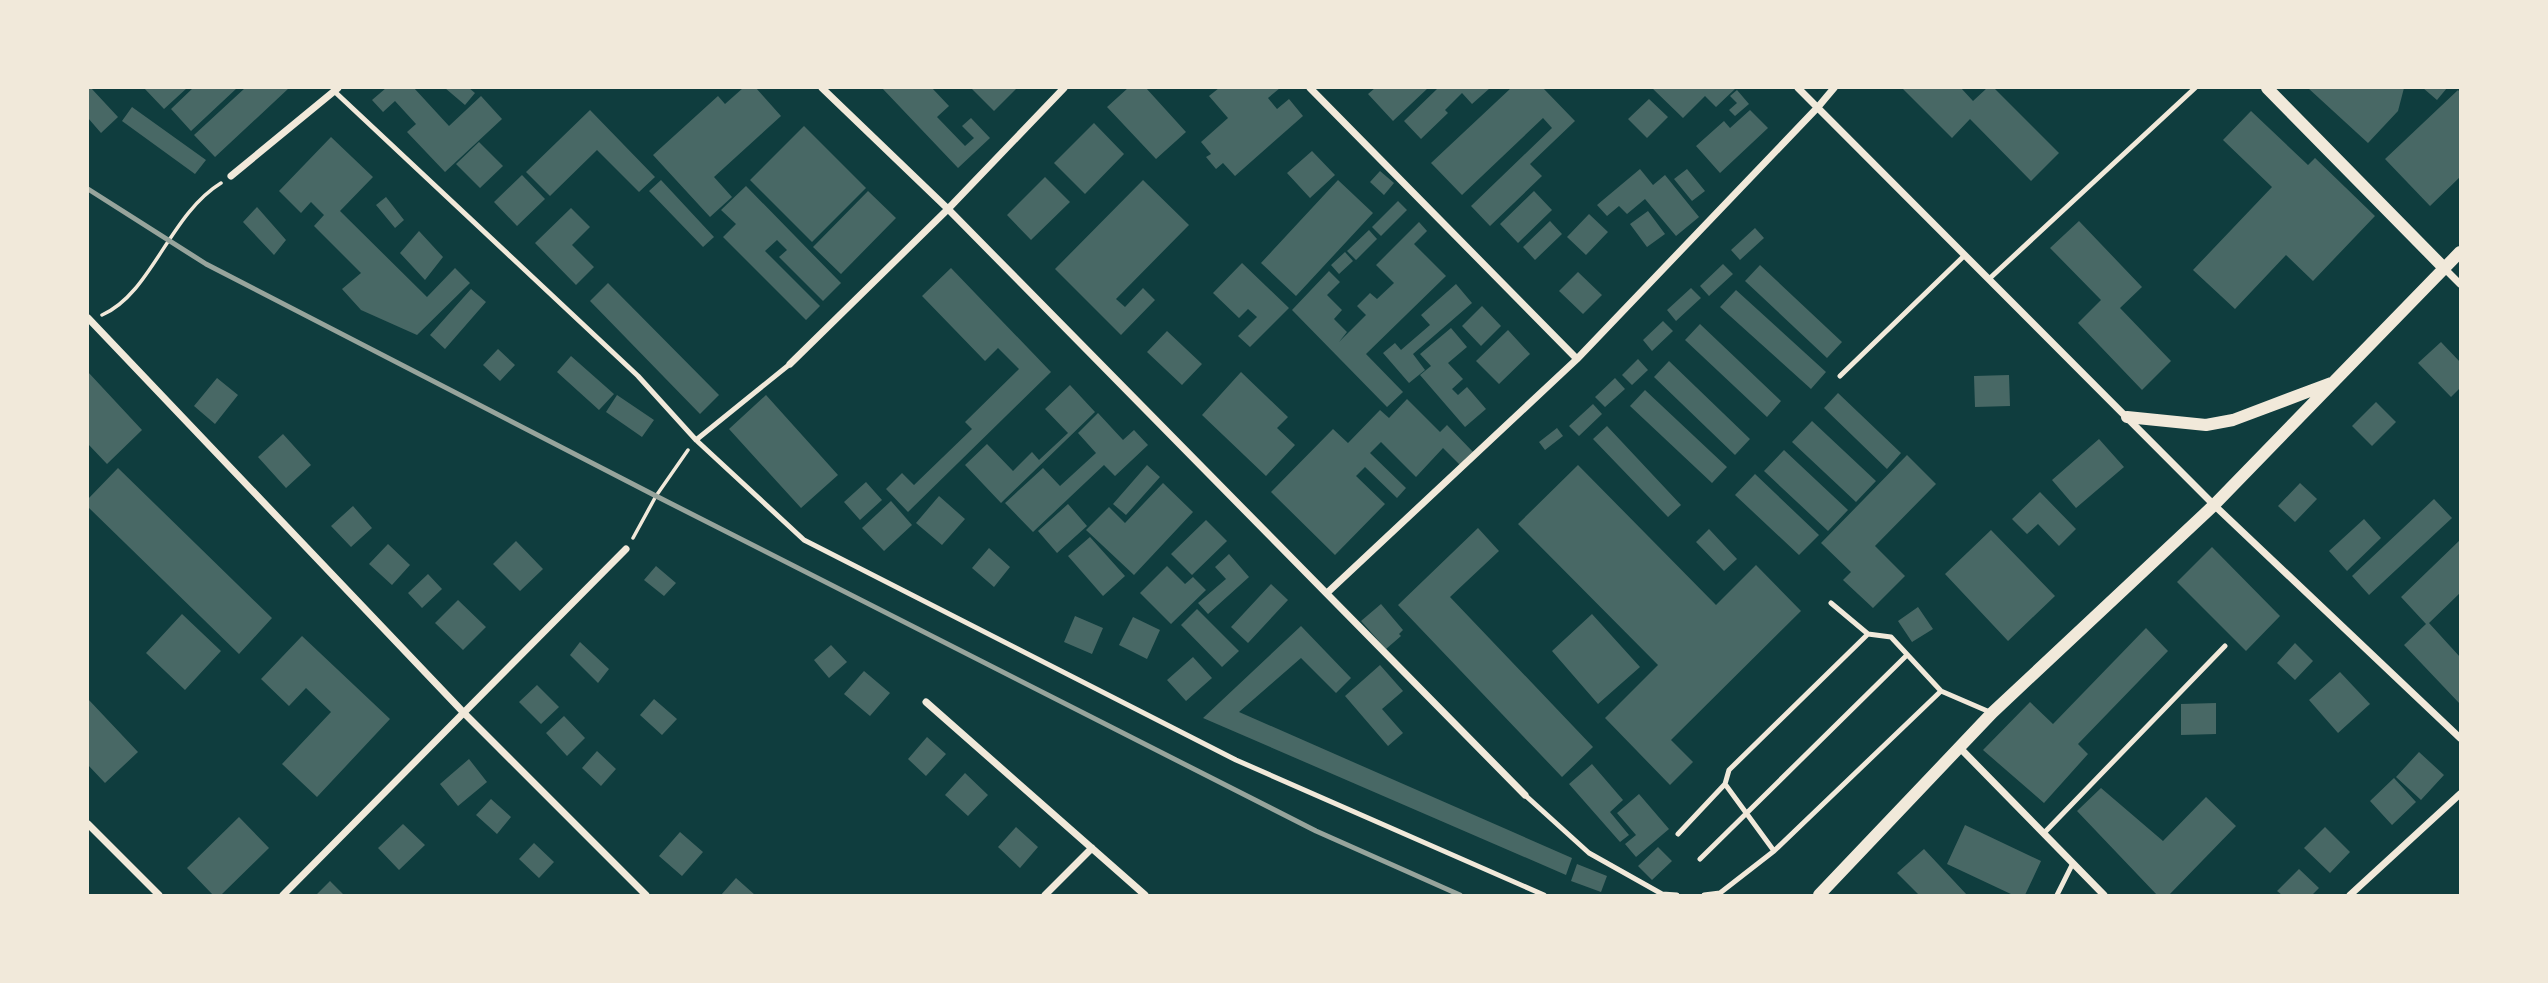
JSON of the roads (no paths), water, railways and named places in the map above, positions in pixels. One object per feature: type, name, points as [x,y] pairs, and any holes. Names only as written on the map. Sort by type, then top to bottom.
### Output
[{"type":"street","points":[[822,88],[948,209],[1525,795]]},
{"type":"street","points":[[790,364],[948,209],[1064,88]]},
{"type":"street","points":[[1310,88],[1577,359]]},
{"type":"street","points":[[1798,88],[2214,505],[2460,738]]},
{"type":"street","points":[[1327,593],[1577,359],[1834,88]]},
{"type":"street","points":[[2267,88],[2460,285]]},
{"type":"street","points":[[231,176],[336,89]]},
{"type":"street","points":[[1819,895],[1992,713],[2214,505],[2460,252]]},
{"type":"street","points":[[88,319],[464,713],[646,895]]},
{"type":"street","points":[[2127,417],[2206,425],[2233,420],[2334,382]]},
{"type":"street","points":[[283,895],[626,549]]},
{"type":"street","points":[[926,702],[1145,895]]},
{"type":"street","points":[[1960,748],[2104,895]]},
{"type":"street","points":[[2350,895],[2460,794]]},
{"type":"street","points":[[88,824],[159,895]]},
{"type":"street","points":[[1045,895],[1092,848]]},
{"type":"lane","points":[[1989,279],[2195,88]]},
{"type":"lane","points":[[336,89],[638,376],[696,440],[804,540],[1236,760],[1544,895]]},
{"type":"lane","points":[[1840,376],[1965,255]]},
{"type":"lane","points":[[696,440],[790,364]]},
{"type":"lane","points":[[1831,603],[1868,634],[1891,637],[1941,691],[1992,713]]},
{"type":"lane","points":[[1678,834],[1725,784],[1729,770],[1868,634]]},
{"type":"lane","points":[[2044,833],[2225,646]]},
{"type":"lane","points":[[1700,859],[1908,655]]},
{"type":"lane","points":[[1704,895],[1719,894],[1774,851],[1941,691]]},
{"type":"lane","points":[[1725,784],[1774,851]]},
{"type":"lane","points":[[1525,795],[1589,853],[1662,894],[1677,895]]},
{"type":"lane","points":[[2057,895],[2073,863]]},
{"type":"railway","points":[[88,189],[206,264],[656,496],[1316,831],[1460,895]]}]
